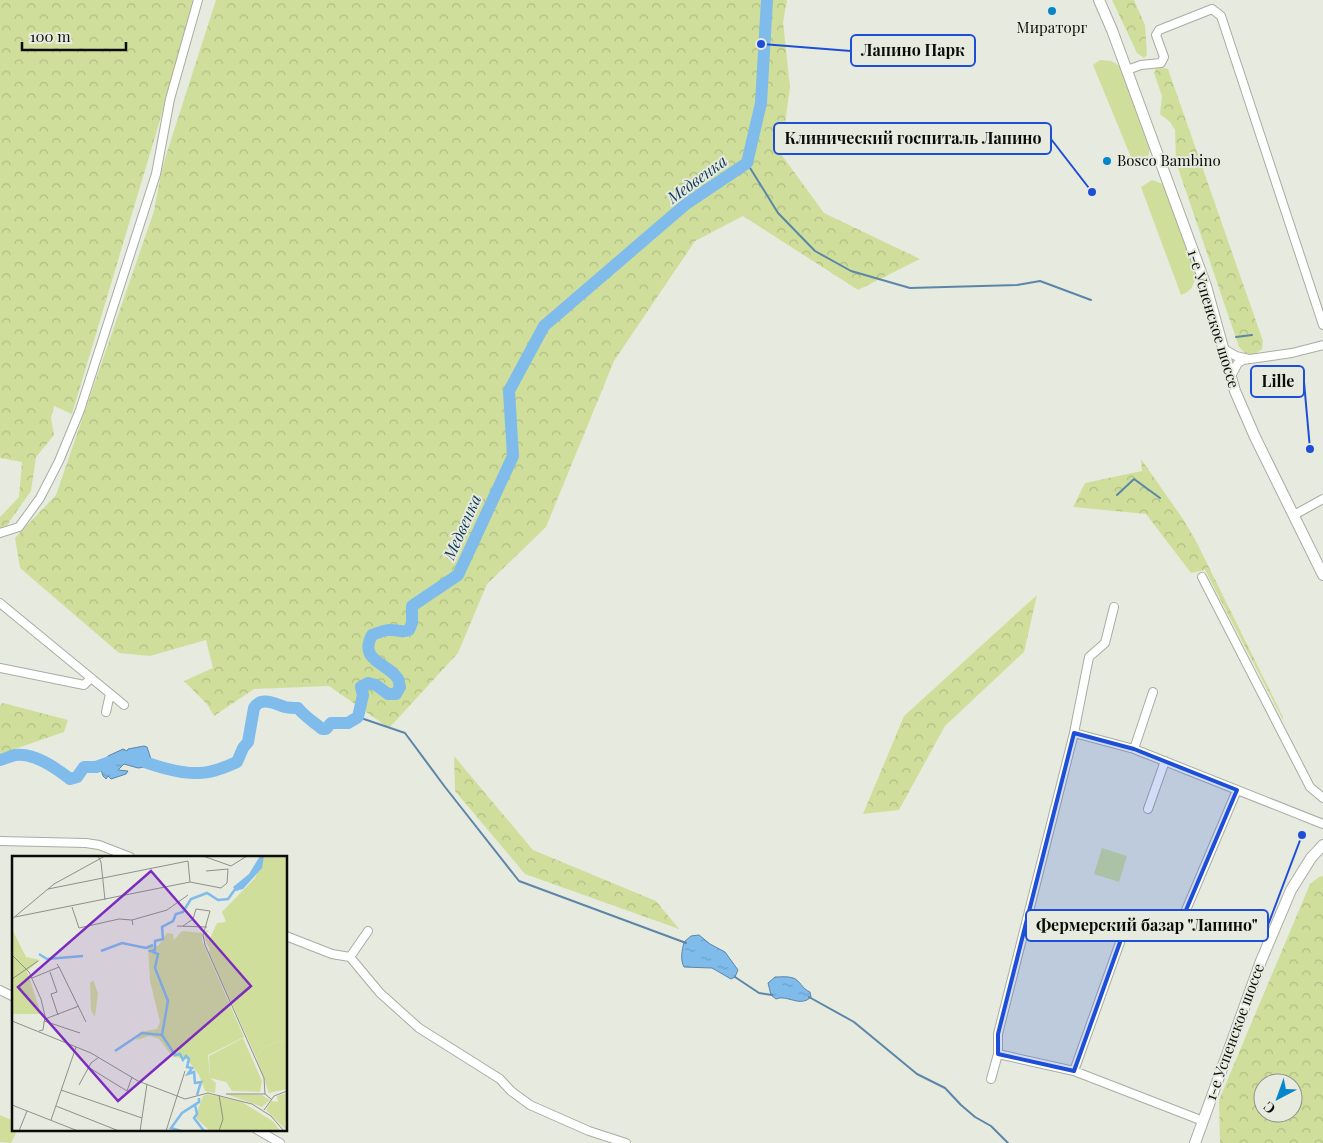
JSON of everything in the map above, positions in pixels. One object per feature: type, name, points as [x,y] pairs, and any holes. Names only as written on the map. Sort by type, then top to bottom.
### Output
[{"type":"main road","name":"1-е Успенское шоссе","points":[[1099,0],[1127,70],[1206,286],[1224,349],[1230,378],[1241,407],[1323,576]]},
{"type":"main road","name":"1-е Успенское шоссе","points":[[1195,1143],[1261,961],[1291,890],[1311,858],[1323,845]]},
{"type":"street","points":[[0,533],[18,527],[40,498],[59,460],[80,410],[156,174],[170,99],[198,0]]},
{"type":"street","points":[[1127,70],[1141,65],[1161,63],[1164,57],[1156,34],[1160,30],[1212,9],[1221,16],[1323,325]]},
{"type":"street","points":[[1230,378],[1238,363],[1249,359],[1292,353],[1323,345]]},
{"type":"street","points":[[1224,349],[1236,356],[1249,359]]},
{"type":"street","points":[[1294,515],[1323,499]]},
{"type":"street","points":[[1202,577],[1310,787],[1323,798]]},
{"type":"street","points":[[0,603],[124,706]]},
{"type":"street","points":[[991,1080],[998,1054],[998,1034],[1074,733],[1089,657],[1104,643],[1114,607]]},
{"type":"street","points":[[0,668],[84,685],[91,678]]},
{"type":"street","points":[[1134,749],[1153,692]]},
{"type":"street","points":[[106,712],[110,694]]},
{"type":"street","points":[[1074,733],[1134,749],[1323,824]]},
{"type":"street","points":[[1148,809],[1165,761]]},
{"type":"street","points":[[1074,1071],[1128,920],[1175,936],[1237,790]]},
{"type":"street","points":[[0,841],[86,843],[99,845],[127,856]]},
{"type":"street","points":[[350,957],[368,931]]},
{"type":"street","points":[[288,937],[332,954],[350,957],[380,993],[409,1020],[432,1037],[500,1079],[510,1091],[525,1102],[539,1110],[589,1131],[626,1143]]},
{"type":"street","points":[[0,990],[12,996]]},
{"type":"street","points":[[998,1054],[1074,1071],[1203,1121]]},
{"type":"street","points":[[258,1130],[280,1143]]},
{"type":"highlighted area","points":[[1074,733],[1134,749],[1237,790],[1175,936],[1128,920],[1074,1071],[998,1054],[998,1034]]},
{"type":"green space","points":[[0,0],[196,0],[72,414],[54,406],[51,418],[54,435],[36,457],[31,491],[0,535],[0,517],[19,497],[22,462],[0,458]]},
{"type":"green space","points":[[216,0],[787,0],[783,22],[790,87],[781,154],[824,213],[920,259],[858,290],[743,216],[695,241],[614,361],[546,527],[487,584],[458,653],[389,728],[329,686],[254,689],[214,716],[207,704],[184,681],[213,668],[206,640],[150,656],[119,653],[20,568],[15,538],[56,495],[154,211],[162,168]]},
{"type":"green space","points":[[1112,0],[1134,0],[1145,25],[1147,55],[1144,58],[1137,53]]},
{"type":"green space","points":[[1100,60],[1111,61],[1120,66],[1150,148],[1146,161],[1139,166],[1135,167],[1093,65]]},
{"type":"green space","points":[[1160,67],[1168,69],[1263,341],[1262,349],[1255,354],[1246,354],[1239,347],[1176,162],[1175,130],[1170,122],[1160,114],[1162,96],[1154,73]]},
{"type":"green space","points":[[1152,180],[1163,184],[1167,192],[1196,276],[1192,288],[1181,295],[1141,187]]},
{"type":"green space","points":[[1141,459],[1196,541],[1283,720],[1205,570],[1191,573],[1146,514],[1073,507],[1085,483],[1142,471]]},
{"type":"green space","points":[[1037,595],[1024,652],[945,726],[899,810],[863,814],[904,716]]},
{"type":"green space","points":[[3,703],[68,720],[64,732],[0,754],[0,705]]},
{"type":"green space","points":[[454,756],[533,850],[656,901],[679,929],[525,874],[455,791]]},
{"type":"green space","points":[[1102,848],[1127,856],[1119,882],[1094,874]]},
{"type":"green space","points":[[1323,876],[1323,1143],[1220,1143],[1219,1100],[1310,884]]},
{"type":"green space","points":[[0,1115],[12,1120],[12,1130],[18,1130],[11,1143],[0,1142]]},
{"type":"water","points":[[147,747],[151,759],[145,767],[138,768],[124,764],[118,770],[128,771],[126,774],[111,779],[108,776],[106,779],[101,770],[96,767],[104,764],[108,756],[123,749],[127,751],[128,749]]},
{"type":"water","points":[[699,935],[710,944],[725,952],[738,970],[735,977],[731,979],[712,968],[684,967],[682,952],[684,942],[691,936]]},
{"type":"water","points":[[775,977],[795,979],[810,992],[811,997],[802,1001],[785,998],[776,999],[771,995],[768,983]]},
{"type":"waterway","name":"Медвенка","points":[[133,758],[183,772],[204,773],[213,771],[237,762],[248,742],[254,708],[260,702],[298,708],[322,729],[326,729],[331,723],[348,723],[358,717],[363,695],[361,687],[368,683],[376,685],[388,694],[396,694],[400,687],[398,679],[371,656],[369,644],[372,635],[387,630],[409,630],[412,623],[412,606],[458,575],[513,456],[509,391],[544,326],[686,204],[747,163],[761,103],[767,0]]},
{"type":"waterway","points":[[747,163],[778,213],[815,251],[851,271],[910,288],[1017,285],[1040,281],[1091,300]]},
{"type":"waterway","points":[[1236,337],[1252,335]]},
{"type":"waterway","points":[[1117,495],[1134,479],[1160,498]]},
{"type":"waterway","points":[[358,717],[405,733],[519,881],[686,943]]},
{"type":"waterway","name":"Медвенка","points":[[0,760],[15,755],[30,756],[51,766],[70,779],[77,777],[84,767],[96,767],[110,762]]},
{"type":"waterway","points":[[735,977],[759,993],[772,995]]},
{"type":"waterway","points":[[809,997],[854,1022],[917,1074],[945,1088],[961,1105],[975,1117],[991,1126],[1008,1143]]},
{"type":"place","name":"Мираторг","points":[[1052,11]]},
{"type":"place","name":"Лапино Парк","points":[[761,44]]},
{"type":"place","name":"Bosco Bambino","points":[[1107,161]]},
{"type":"place","name":"Клинический госпиталь Лапино","points":[[1092,192]]},
{"type":"place","name":"Lille","points":[[1310,449]]},
{"type":"place","name":"Фермерский базар \"Лапино\"","points":[[1302,835]]}]
